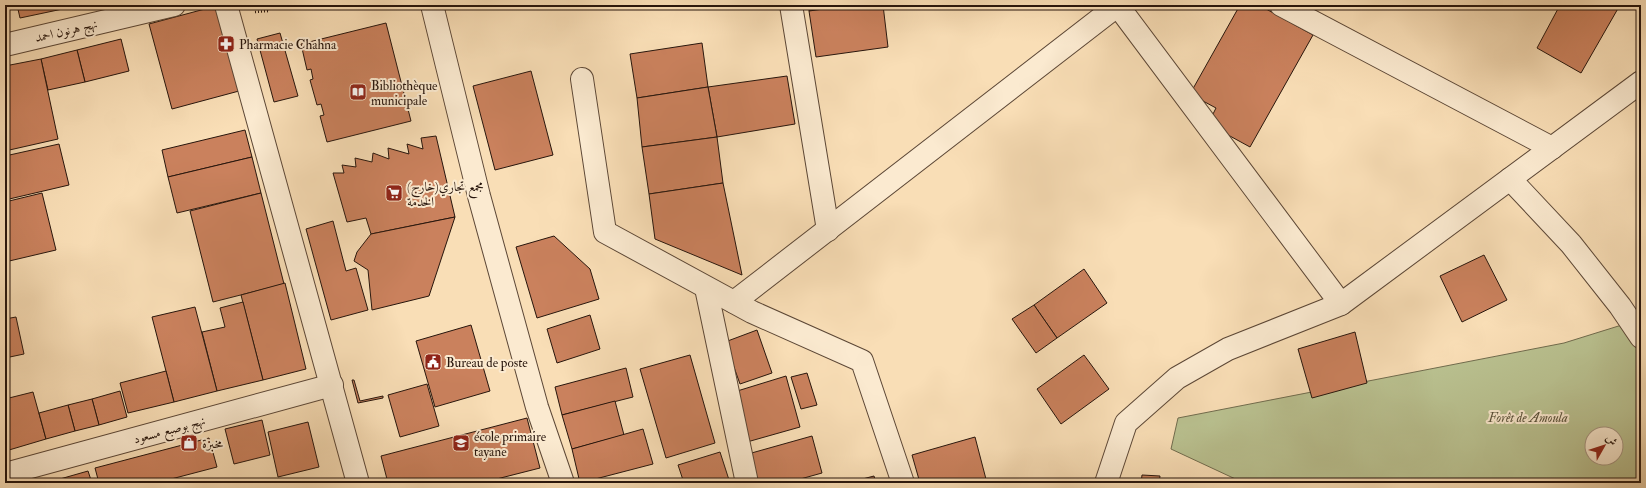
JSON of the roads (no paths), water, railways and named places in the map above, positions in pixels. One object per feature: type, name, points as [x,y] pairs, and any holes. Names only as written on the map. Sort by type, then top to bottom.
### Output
[{"type":"street","name":"نهج هرنون احمد","points":[[13,43],[174,5]]},
{"type":"street","points":[[226,5],[358,483]]},
{"type":"street","points":[[432,5],[481,204],[537,407],[564,483]]},
{"type":"street","points":[[791,5],[828,230]]},
{"type":"street","points":[[734,302],[1118,6],[1341,304]]},
{"type":"street","points":[[1290,7],[1552,148]]},
{"type":"street","points":[[582,79],[605,232],[706,288],[862,361],[903,483]]},
{"type":"street","points":[[1106,483],[1126,423],[1177,378],[1228,349],[1341,304],[1641,82]]},
{"type":"street","points":[[1510,179],[1571,244],[1620,306],[1641,337]]},
{"type":"street","points":[[706,288],[747,483]]},
{"type":"street","name":"نهج بوصبع مسعود","points":[[5,474],[332,385]]},
{"type":"place","name":"Pharmacie Chahna","points":[[226,44]]},
{"type":"place","name":"Bibliothèque municipale","points":[[358,92]]},
{"type":"place","name":"(مجمع تجاري(خارج الخدمة","points":[[394,193]]},
{"type":"place","name":"Bureau de poste","points":[[433,362]]},
{"type":"place","name":"مخبزة","points":[[189,443]]},
{"type":"place","name":"école primaire tayane","points":[[461,443]]},
{"type":"park label","name":"Forêt de Amoula","points":[[1528,417]]}]
